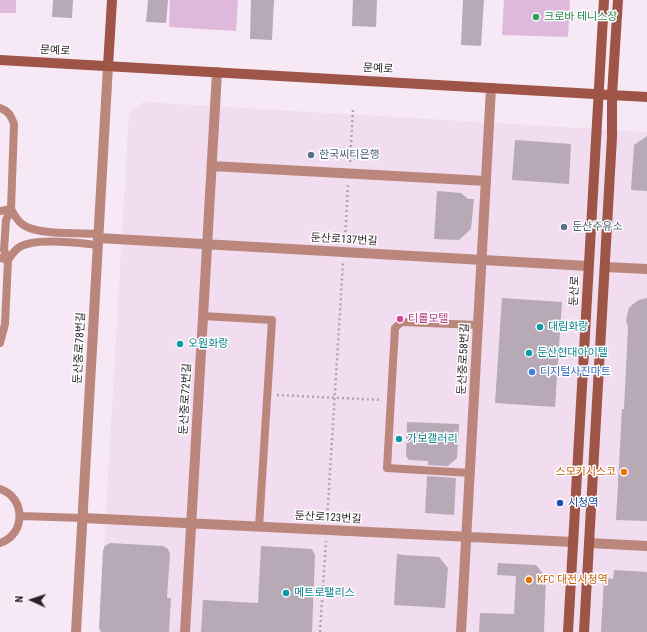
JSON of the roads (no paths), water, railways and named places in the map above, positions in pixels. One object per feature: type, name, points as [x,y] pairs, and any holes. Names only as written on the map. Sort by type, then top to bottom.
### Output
[{"type":"main road","points":[[108,66],[112,0]]},
{"type":"main road","name":"둔산로","points":[[568,632],[604,0]]},
{"type":"main road","points":[[584,632],[612,137],[612,95],[618,0]]},
{"type":"main road","name":"문예로","points":[[0,60],[647,96]]},
{"type":"street","name":"둔산중로78번길","points":[[76,632],[108,66]]},
{"type":"street","name":"둔산중로72번길","points":[[185,632],[217,72]]},
{"type":"street","name":"둔산중로58번길","points":[[461,632],[491,88]]},
{"type":"street","points":[[212,166],[486,181]]},
{"type":"street","name":"둔산로137번길","points":[[98,239],[588,266]]},
{"type":"street","points":[[605,267],[647,269]]},
{"type":"street","name":"둔산로123번길","points":[[82,518],[573,542]]},
{"type":"street","points":[[589,543],[647,546]]},
{"type":"lane","points":[[0,108],[6,110],[11,116],[14,124],[11,210],[6,220],[4,250],[5,324],[0,343]]},
{"type":"lane","points":[[11,210],[24,226],[49,232],[98,239]]},
{"type":"lane","points":[[0,211],[11,210]]},
{"type":"lane","points":[[4,259],[20,247],[29,244],[46,241],[98,239]]},
{"type":"lane","points":[[203,316],[272,320],[259,527]]},
{"type":"lane","points":[[470,473],[387,468],[390,400],[395,328],[401,322],[478,325]]},
{"type":"lane","points":[[0,489],[10,494],[16,501],[20,516],[18,528],[12,536],[0,543]]},
{"type":"lane","points":[[20,516],[82,518]]},
{"type":"place","name":"크로바 테니스장","points":[[536,17]]},
{"type":"place","name":"한국씨티은행","points":[[311,155]]},
{"type":"place","name":"둔산주유소","points":[[564,227]]},
{"type":"place","name":"티롤모텔","points":[[400,319]]},
{"type":"place","name":"대림화랑","points":[[540,327]]},
{"type":"place","name":"오원화랑","points":[[180,344]]},
{"type":"place","name":"둔산현대아이텔","points":[[529,353]]},
{"type":"place","name":"디지털사진마트","points":[[532,372]]},
{"type":"place","name":"가보갤러리","points":[[399,439]]},
{"type":"place","name":"스모키시스코","points":[[624,472]]},
{"type":"place","name":"시청역","points":[[560,503]]},
{"type":"place","name":"KFC 대전시청역","points":[[529,580]]},
{"type":"place","name":"메트로팰리스","points":[[286,593]]}]
